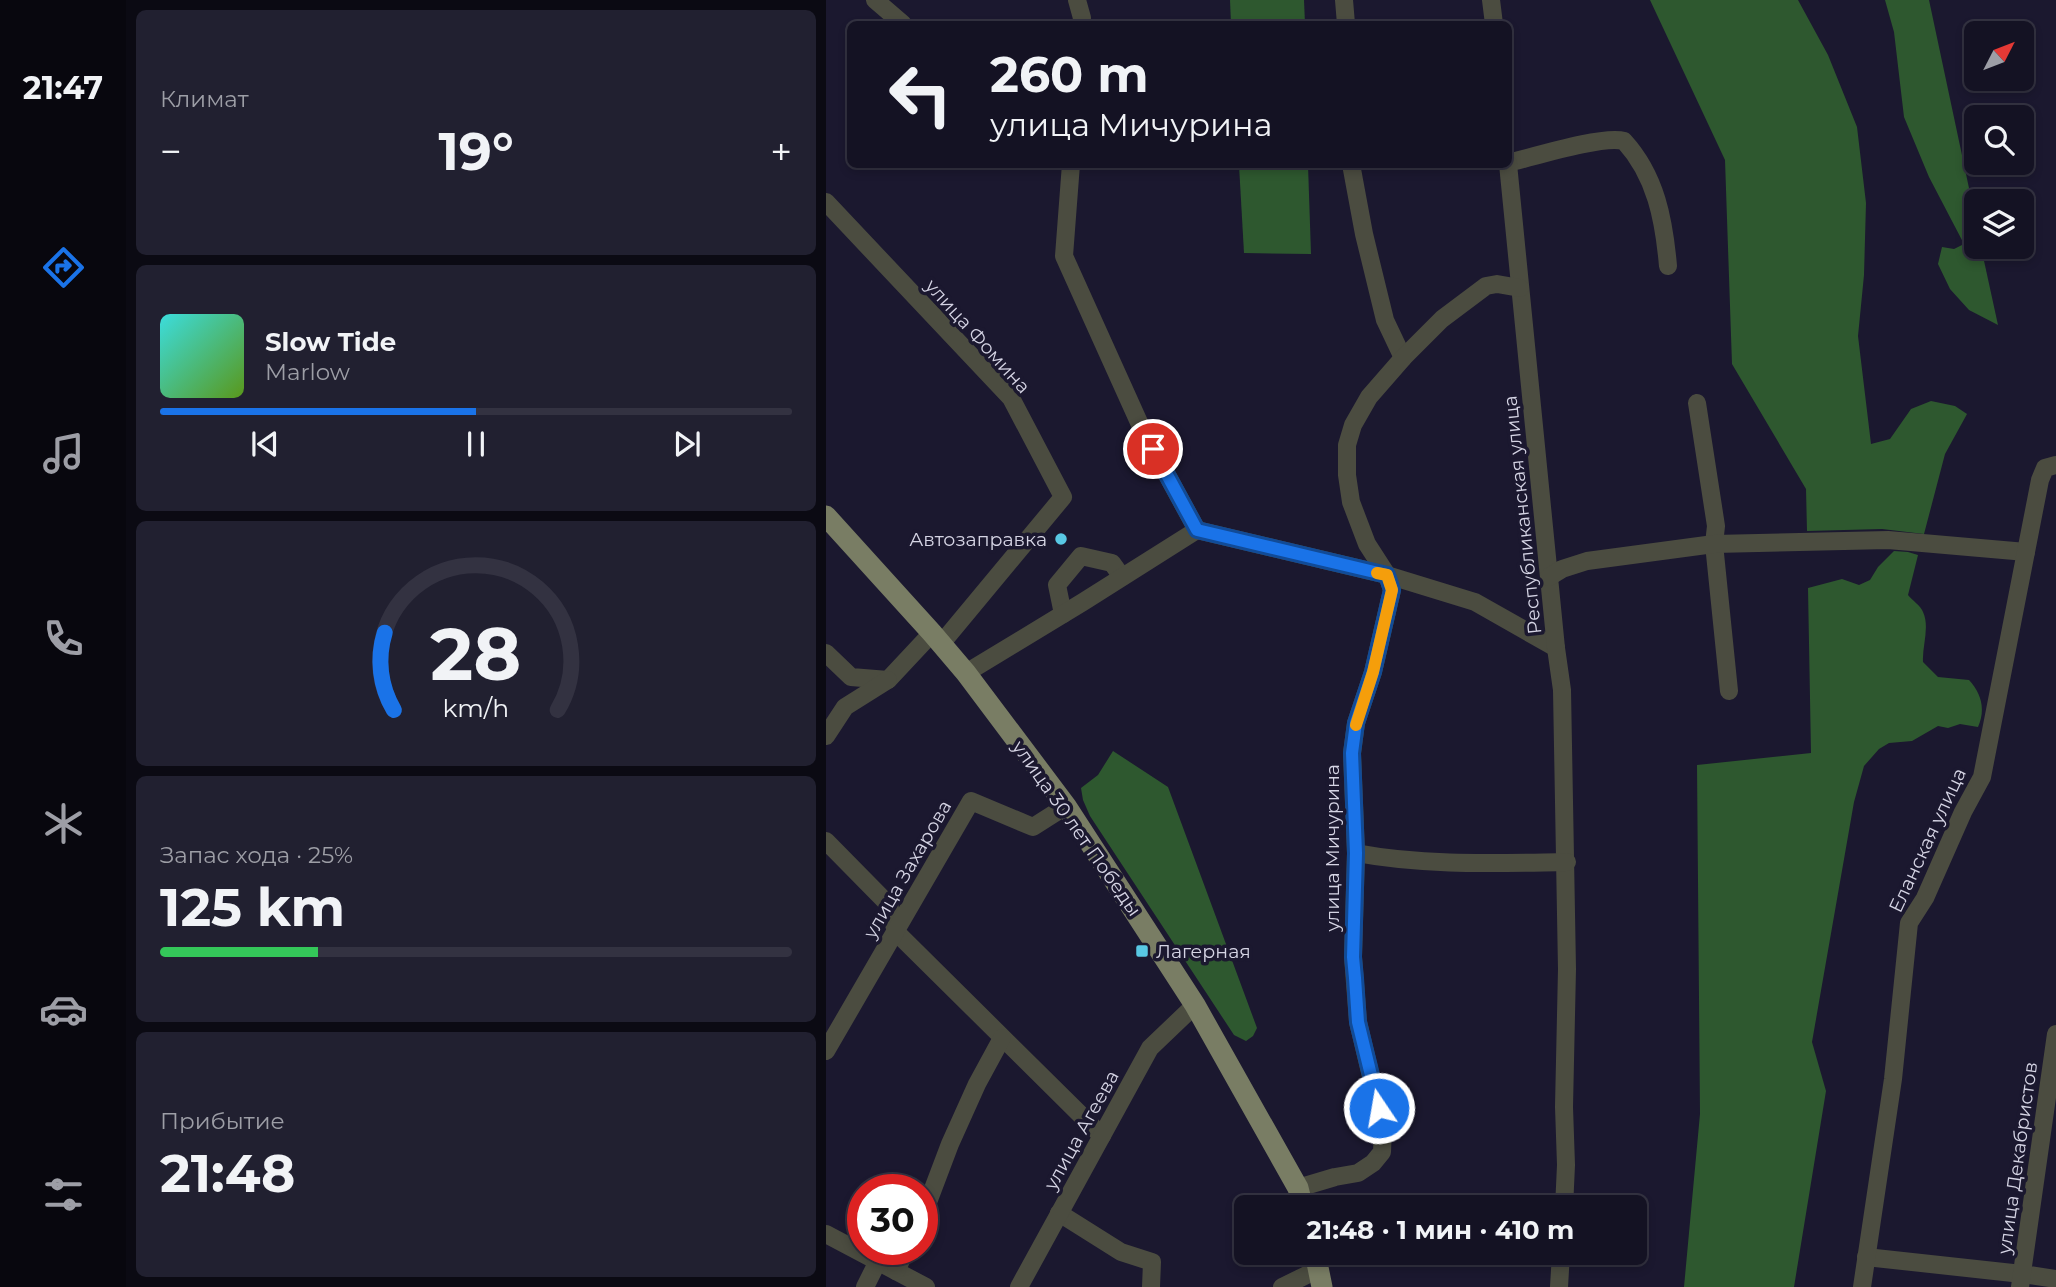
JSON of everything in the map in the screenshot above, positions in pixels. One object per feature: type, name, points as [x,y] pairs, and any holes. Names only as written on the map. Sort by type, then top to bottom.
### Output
[{"type":"main road","name":"улица 30 лет Победы","points":[[826,516],[937,638],[1066,806],[1195,1005],[1299,1195]]},
{"type":"street","points":[[875,0],[900,21]]},
{"type":"street","points":[[1077,0],[1082,21]]},
{"type":"street","points":[[1344,0],[1346,21]]},
{"type":"street","points":[[1491,0],[1494,21]]},
{"type":"street","points":[[1512,163],[1596,142],[1620,139],[1624,141],[1643,166],[1655,191],[1665,232],[1668,266]]},
{"type":"street","points":[[1068,168],[1064,256],[1142,429],[1197,530]]},
{"type":"street","points":[[1352,168],[1364,234],[1385,320],[1403,358]]},
{"type":"street","name":"Республиканская улица","points":[[1508,168],[1562,690],[1567,862],[1565,1195]]},
{"type":"street","name":"улица Фомина","points":[[826,202],[1011,398],[1063,497],[937,638]]},
{"type":"street","points":[[1387,575],[1367,544],[1352,502],[1347,475],[1347,445],[1353,425],[1369,397],[1442,319],[1486,286],[1497,284],[1520,288]]},
{"type":"street","points":[[1698,403],[1716,527],[1714,544],[1729,691]]},
{"type":"street","name":"Еланская улица","points":[[1862,1287],[1893,1079],[1909,923],[1924,898],[1982,776],[2042,474],[2045,468],[2056,465]]},
{"type":"street","points":[[965,673],[1197,530],[1387,575],[1475,603],[1556,648]]},
{"type":"street","points":[[1549,577],[1562,569],[1587,561],[1714,544],[1888,540],[2026,552]]},
{"type":"street","points":[[1063,614],[1057,584],[1081,556],[1112,564],[1122,577]]},
{"type":"street","name":"улица Мичурина","points":[[1306,1195],[1335,1177],[1358,1173],[1373,1163],[1382,1152],[1383,1127],[1358,1022],[1353,957],[1356,853],[1352,753],[1356,723],[1373,672],[1392,590],[1387,575]]},
{"type":"street","points":[[826,736],[845,707],[888,680],[937,638]]},
{"type":"street","points":[[826,653],[851,677],[888,680]]},
{"type":"street","name":"улица Захарова","points":[[826,1051],[971,801],[1033,827],[1066,806]]},
{"type":"street","points":[[826,841],[889,905],[896,932],[1102,1136]]},
{"type":"street","points":[[1356,853],[1377,857],[1469,863],[1567,862]]},
{"type":"street","name":"улица Агеева","points":[[1019,1287],[1150,1048],[1195,1005]]},
{"type":"street","name":"улица Декабристов","points":[[2021,1280],[2056,1034]]},
{"type":"street","points":[[938,1176],[977,1084],[1002,1038]]},
{"type":"street","points":[[1059,1213],[1122,1252],[1152,1262],[1151,1287]]},
{"type":"street","points":[[826,1234],[847,1245]]},
{"type":"street","points":[[1866,1257],[2021,1280],[2056,1279]]},
{"type":"street","points":[[865,1287],[876,1265]]},
{"type":"street","points":[[886,1265],[926,1287]]},
{"type":"street","points":[[896,1270],[898,1265]]},
{"type":"street","points":[[1559,1287],[1560,1265]]},
{"type":"street","points":[[1282,1287],[1319,1270]]},
{"type":"green space","points":[[1230,0],[1304,0],[1305,21],[1231,21]]},
{"type":"green space","points":[[1650,0],[1798,0],[1828,55],[1857,127],[1866,203],[1864,275],[1858,336],[1871,444],[1890,439],[1911,409],[1931,401],[1955,406],[1967,414],[1945,454],[1924,534],[1882,529],[1807,531],[1806,489],[1732,364],[1725,160]]},
{"type":"green space","points":[[1885,0],[1929,0],[1964,175],[1969,189],[1964,189],[1964,244],[1929,177],[1904,117],[1894,32]]},
{"type":"green space","points":[[1239,168],[1308,168],[1311,254],[1244,253]]},
{"type":"green space","points":[[1964,244],[1964,259],[1984,259],[1998,325],[1969,310],[1950,289],[1938,264],[1942,247],[1954,249]]},
{"type":"green space","points":[[1894,551],[1918,555],[1908,595],[1925,618],[1923,662],[1938,677],[1969,680],[1977,690],[1982,714],[1978,727],[1960,724],[1948,728],[1938,726],[1912,741],[1889,743],[1879,749],[1864,766],[1854,802],[1812,1042],[1826,1091],[1794,1287],[1684,1287],[1700,1114],[1697,765],[1811,753],[1808,588],[1842,579],[1859,585],[1870,580],[1878,567]]},
{"type":"green space","points":[[1113,751],[1168,787],[1257,1028],[1253,1036],[1246,1041],[1234,1035],[1090,816],[1081,788],[1098,775]]},
{"type":"slow traffic","points":[[1356,725],[1373,672],[1392,590],[1387,575],[1377,573]]},
{"type":"place","name":"Автозаправка","points":[[1061,539]]},
{"type":"place","name":"Лагерная","points":[[1142,951]]},
{"type":"route","points":[[1153,449],[1197,530],[1387,575],[1392,590],[1373,672],[1356,723],[1352,753],[1356,853],[1353,957],[1358,1022],[1379,1108]]}]
